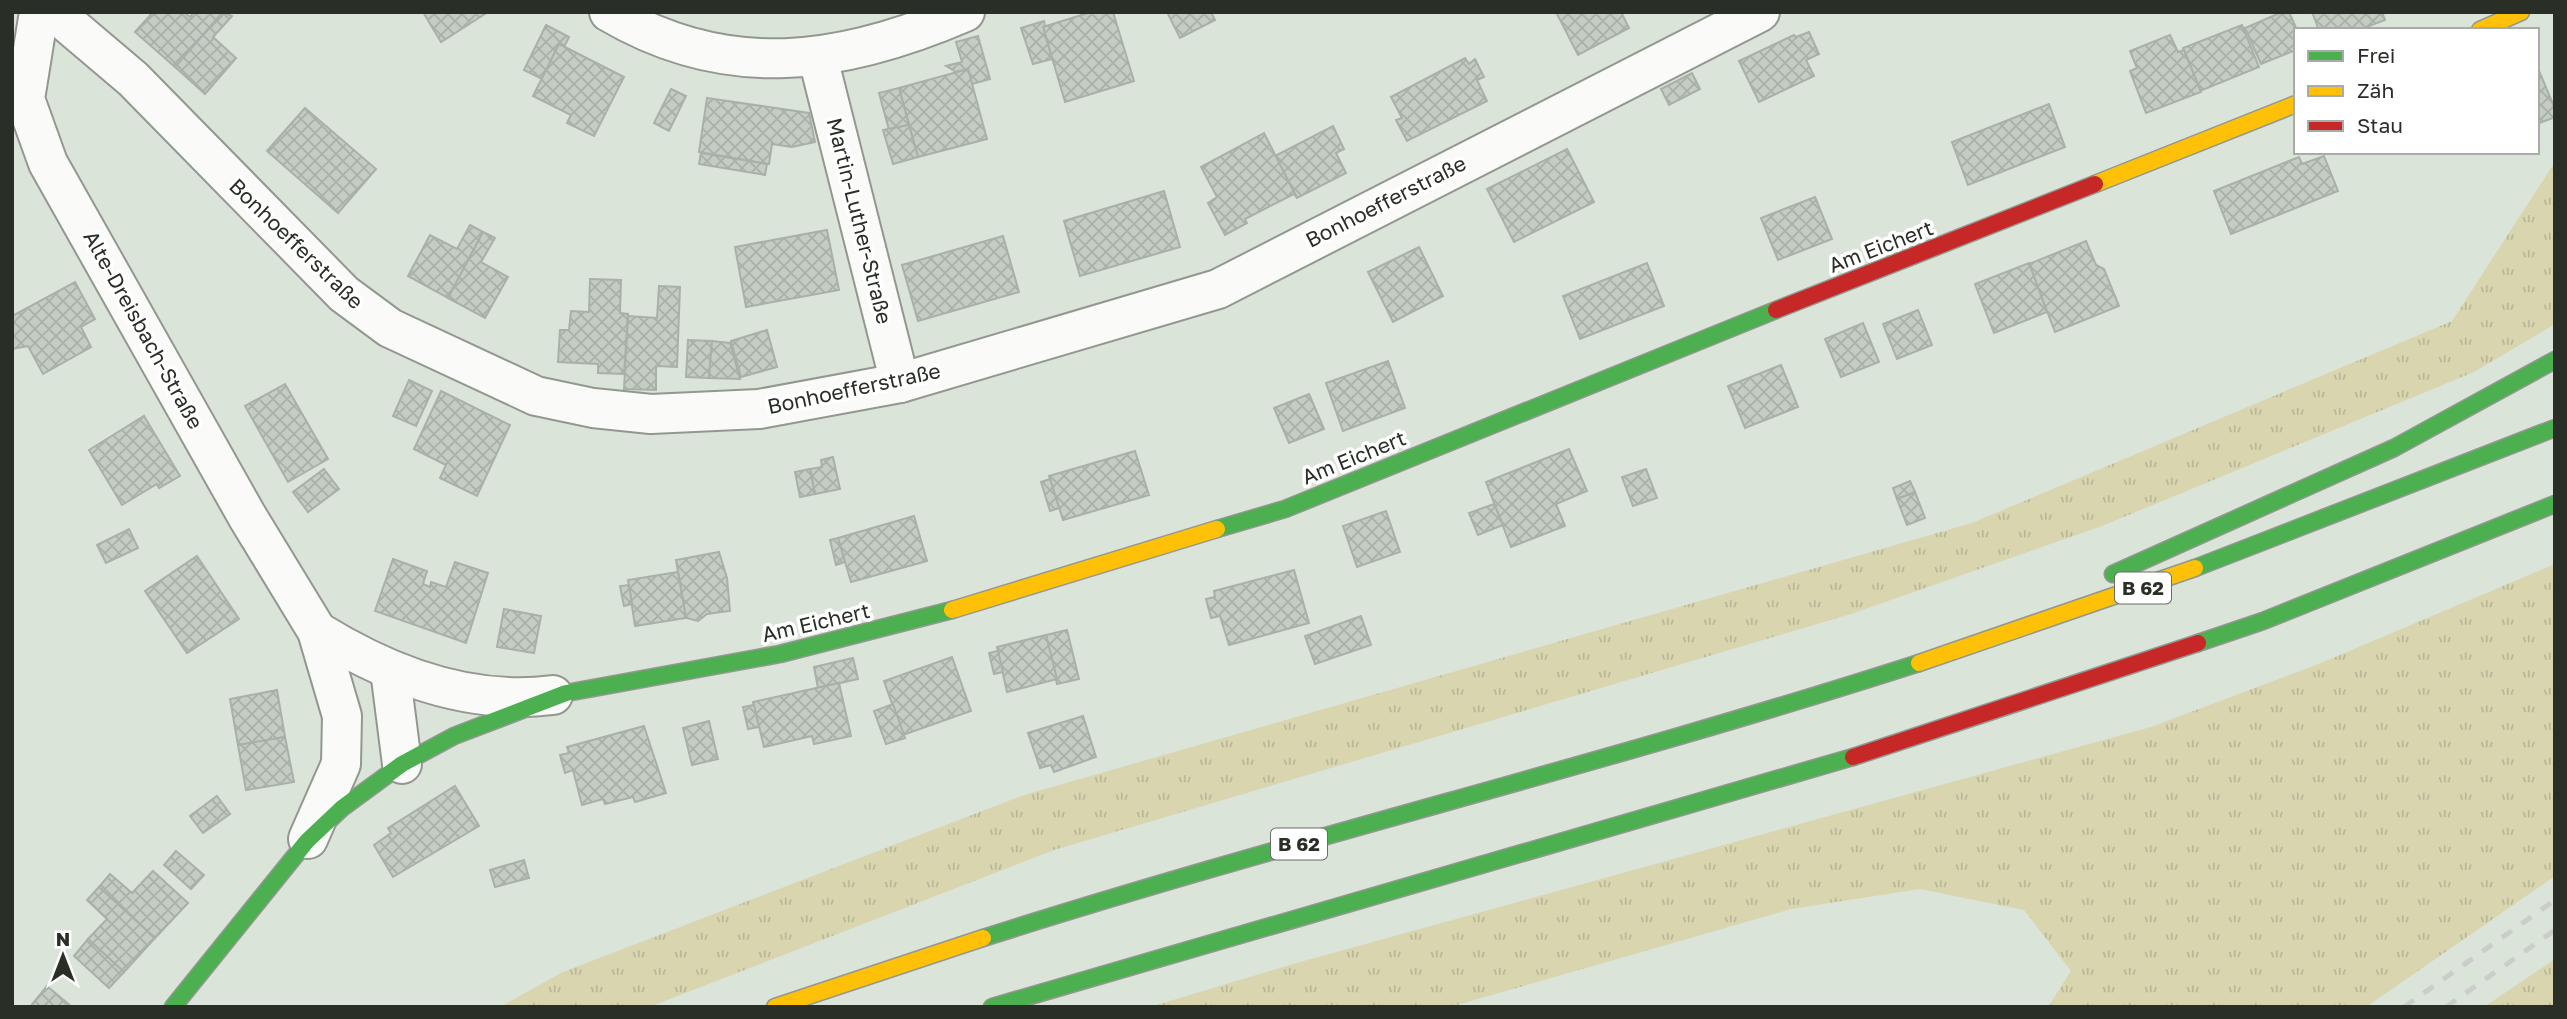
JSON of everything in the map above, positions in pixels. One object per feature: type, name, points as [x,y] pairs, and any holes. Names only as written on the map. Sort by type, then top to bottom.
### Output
[{"type":"main road","points":[[2485,28],[2521,12]]},
{"type":"main road","name":"Am Eichert","points":[[402,764],[454,736],[566,693],[780,654],[908,623],[1284,509],[1584,386],[2294,105]]},
{"type":"main road","name":"B 62","points":[[2102,579],[2227,525],[2400,443],[2555,360]]},
{"type":"main road","name":"B 62","points":[[775,1007],[1016,925],[1724,724],[1877,676],[2240,555],[2555,428]]},
{"type":"main road","points":[[992,1007],[1911,740],[2263,621],[2555,504]]},
{"type":"main road","name":"B 62","points":[[1877,676],[2064,595]]},
{"type":"main road","name":"Alte-Dreisbach-Straße","points":[[173,1007],[307,841],[342,808],[402,764]]},
{"type":"street","name":"Alte-Dreisbach-Straße","points":[[39,12],[25,99],[48,163],[247,516],[317,631],[342,716],[341,764],[307,841]]},
{"type":"street","name":"Bonhoefferstraße","points":[[54,12],[133,79],[252,204],[344,294],[390,328],[536,396],[593,408],[650,414],[759,409],[900,383],[1218,289],[1760,12]]},
{"type":"street","points":[[609,12],[642,32],[702,51],[745,59],[818,58],[936,25],[965,12]]},
{"type":"street","name":"Martin-Luther-Straße","points":[[818,58],[900,383]]},
{"type":"street","name":"Alte-Dreisbach-Straße","points":[[317,631],[352,653],[423,682],[493,696],[529,698],[566,693]]},
{"type":"street","points":[[390,670],[402,764]]},
{"type":"street","points":[[342,716],[402,764]]},
{"type":"green space","points":[[2555,162],[2555,324],[2474,372],[2102,526],[1851,614],[1054,850],[649,1007],[500,1007],[563,972],[1021,796],[1972,523],[2452,321]]},
{"type":"green space","points":[[2555,564],[2555,876],[2366,1007],[2048,1007],[2071,971],[2024,910],[1920,889],[1791,909],[1450,1007],[1150,1007],[1293,964],[2151,727],[2321,663]]},
{"type":"green space","points":[[2555,959],[2555,1007],[2484,1007]]},
{"type":"building","points":[[153,12],[184,12],[190,17],[194,12],[223,12],[175,67],[135,32]]},
{"type":"building","points":[[223,12],[232,16],[213,37],[236,58],[205,94],[175,67]]},
{"type":"building","points":[[423,12],[488,12],[441,42]]},
{"type":"building","points":[[1091,12],[1113,12],[1134,81],[1065,102],[1043,27]]},
{"type":"building","points":[[1167,12],[1211,12],[1215,20],[1180,38]]},
{"type":"building","points":[[1556,12],[1621,12],[1629,28],[1578,55]]},
{"type":"building","points":[[2282,12],[2289,12],[2296,28],[2294,28],[2294,51],[2261,64],[2245,28]]},
{"type":"building","points":[[2312,12],[2382,12],[2385,20],[2364,28],[2318,28]]},
{"type":"building","points":[[1044,21],[1043,27],[1052,59],[1033,64],[1021,28]]},
{"type":"building","points":[[546,25],[569,37],[564,47],[559,44],[542,79],[524,70]]},
{"type":"building","points":[[2242,25],[2259,67],[2200,91],[2183,48]]},
{"type":"building","points":[[1809,32],[1819,54],[1806,60],[1814,76],[1759,102],[1739,61],[1794,35],[1796,37]]},
{"type":"building","points":[[2170,35],[2178,52],[2184,50],[2201,92],[2146,113],[2130,71],[2137,68],[2130,51]]},
{"type":"building","points":[[978,36],[990,79],[972,84],[968,69],[956,72],[946,66],[962,62],[956,42]]},
{"type":"building","points":[[559,44],[624,77],[594,136],[567,123],[571,115],[533,96]]},
{"type":"building","points":[[1465,58],[1469,64],[1475,59],[1484,77],[1477,80],[1487,101],[1407,141],[1396,120],[1402,118],[1391,97]]},
{"type":"building","points":[[968,69],[987,139],[918,157],[899,88]]},
{"type":"building","points":[[2539,71],[2555,109],[2555,117],[2539,123]]},
{"type":"building","points":[[1692,73],[1700,89],[1669,105],[1661,89]]},
{"type":"building","points":[[899,88],[909,125],[889,130],[879,93]]},
{"type":"building","points":[[671,89],[686,96],[669,131],[654,123]]},
{"type":"building","points":[[707,98],[809,113],[815,142],[792,147],[772,144],[769,164],[699,152]]},
{"type":"building","points":[[2049,104],[2065,147],[1968,185],[1952,142]]},
{"type":"building","points":[[305,108],[376,169],[338,213],[267,151]]},
{"type":"building","points":[[909,125],[918,157],[893,164],[883,130]]},
{"type":"building","points":[[1333,126],[1344,149],[1336,153],[1346,173],[1297,198],[1275,156]]},
{"type":"building","points":[[1264,133],[1297,198],[1294,194],[1245,219],[1247,223],[1225,235],[1208,203],[1217,197],[1201,167]]},
{"type":"building","points":[[1567,149],[1594,202],[1514,242],[1487,189]]},
{"type":"building","points":[[701,153],[767,164],[765,175],[699,164]]},
{"type":"building","points":[[2324,156],[2338,191],[2231,234],[2214,191],[2299,157],[2302,164]]},
{"type":"building","points":[[1164,191],[1180,247],[1080,276],[1064,221]]},
{"type":"building","points":[[1815,197],[1832,239],[1778,260],[1761,218]]},
{"type":"building","points":[[470,225],[483,232],[448,298],[408,276],[430,235],[457,249]]},
{"type":"building","points":[[827,230],[839,290],[746,307],[735,247]]},
{"type":"building","points":[[483,232],[495,238],[481,262],[508,277],[485,318],[448,298]]},
{"type":"building","points":[[1003,236],[1019,292],[918,321],[902,265]]},
{"type":"building","points":[[2086,241],[2096,265],[2104,269],[2119,306],[2055,332],[2029,264]]},
{"type":"building","points":[[1419,247],[1443,296],[1393,322],[1368,272]]},
{"type":"building","points":[[1647,263],[1664,306],[1580,339],[1563,296]]},
{"type":"building","points":[[2029,263],[2047,312],[1994,333],[1975,284]]},
{"type":"building","points":[[590,279],[621,280],[620,313],[628,314],[624,374],[598,373],[598,364],[558,362],[560,330],[569,330],[571,311],[589,312]]},
{"type":"building","points":[[75,282],[95,319],[81,327],[91,347],[43,374],[28,346],[12,349],[12,316]]},
{"type":"building","points":[[659,286],[680,287],[677,367],[656,366],[656,390],[624,389],[628,316],[657,318]]},
{"type":"building","points":[[1918,310],[1932,345],[1897,359],[1883,324]]},
{"type":"building","points":[[1863,323],[1879,362],[1841,377],[1825,339]]},
{"type":"building","points":[[767,330],[777,367],[741,377],[731,341]]},
{"type":"building","points":[[688,340],[712,341],[709,378],[686,377]]},
{"type":"building","points":[[712,341],[730,343],[740,379],[709,378]]},
{"type":"building","points":[[1388,361],[1405,408],[1343,431],[1326,383]]},
{"type":"building","points":[[1781,365],[1798,407],[1745,428],[1728,386]]},
{"type":"building","points":[[409,380],[432,391],[416,426],[393,416]]},
{"type":"building","points":[[285,384],[328,459],[288,482],[245,406]]},
{"type":"building","points":[[441,391],[510,425],[477,496],[440,478],[446,465],[414,449]]},
{"type":"building","points":[[1309,394],[1324,429],[1289,443],[1274,408]]},
{"type":"building","points":[[144,416],[180,476],[159,488],[157,484],[122,505],[89,450]]},
{"type":"building","points":[[1569,449],[1587,491],[1556,504],[1565,526],[1511,547],[1486,482]]},
{"type":"building","points":[[1135,451],[1149,495],[1063,520],[1049,476]]},
{"type":"building","points":[[833,457],[840,489],[815,494],[810,469],[822,467],[821,460]]},
{"type":"building","points":[[324,469],[339,489],[308,512],[293,492]]},
{"type":"building","points":[[810,469],[815,494],[800,497],[795,472]]},
{"type":"building","points":[[1646,469],[1657,498],[1633,506],[1622,477]]},
{"type":"building","points":[[1050,479],[1059,508],[1050,511],[1041,482]]},
{"type":"building","points":[[1910,481],[1915,492],[1897,499],[1893,488]]},
{"type":"building","points":[[1915,492],[1925,518],[1907,525],[1897,499]]},
{"type":"building","points":[[1494,504],[1503,525],[1478,535],[1469,513]]},
{"type":"building","points":[[1386,511],[1400,552],[1357,567],[1343,526]]},
{"type":"building","points":[[914,516],[927,561],[851,582],[838,538]]},
{"type":"building","points":[[129,529],[138,548],[106,563],[97,545]]},
{"type":"building","points":[[838,538],[845,562],[836,565],[830,540]]},
{"type":"building","points":[[719,552],[727,578],[730,611],[707,614],[698,621],[686,618],[676,560]]},
{"type":"building","points":[[197,556],[239,619],[187,653],[145,591]]},
{"type":"building","points":[[393,559],[427,571],[423,584],[430,587],[431,582],[446,587],[455,562],[488,573],[466,643],[375,611]]},
{"type":"building","points":[[1294,570],[1309,623],[1229,645],[1220,616],[1211,618],[1206,599],[1215,597],[1214,591]]},
{"type":"building","points":[[678,572],[686,618],[635,626],[628,580]]},
{"type":"building","points":[[629,585],[632,604],[624,606],[620,586]]},
{"type":"building","points":[[504,609],[541,616],[534,653],[497,647]]},
{"type":"building","points":[[1361,616],[1371,645],[1315,664],[1305,636]]},
{"type":"building","points":[[1067,630],[1079,679],[1057,684],[1046,635]]},
{"type":"building","points":[[1046,635],[1057,679],[1007,692],[997,647]]},
{"type":"building","points":[[998,651],[1003,672],[994,674],[989,653]]},
{"type":"building","points":[[952,657],[971,711],[903,735],[884,681]]},
{"type":"building","points":[[853,658],[858,679],[818,688],[814,667]]},
{"type":"building","points":[[839,683],[851,736],[814,744],[812,736],[764,747],[753,702]]},
{"type":"building","points":[[277,690],[285,737],[238,745],[230,699]]},
{"type":"building","points":[[893,704],[905,738],[886,744],[874,711]]},
{"type":"building","points":[[754,705],[759,727],[748,729],[743,707]]},
{"type":"building","points":[[1083,716],[1096,757],[1054,772],[1051,765],[1040,768],[1028,733]]},
{"type":"building","points":[[709,721],[718,759],[692,765],[683,728]]},
{"type":"building","points":[[644,726],[666,793],[635,802],[633,797],[605,804],[603,799],[582,805],[573,770],[565,773],[560,755],[569,753],[567,747]]},
{"type":"building","points":[[285,737],[294,782],[246,790],[238,745]]},
{"type":"building","points":[[455,786],[479,826],[393,877],[374,845],[391,833],[388,828]]},
{"type":"building","points":[[217,796],[230,814],[203,833],[190,816]]},
{"type":"building","points":[[176,851],[204,875],[191,889],[164,865]]},
{"type":"building","points":[[524,860],[529,878],[495,887],[490,870]]},
{"type":"building","points":[[153,871],[188,903],[155,938],[99,887],[110,874],[132,893]]},
{"type":"building","points":[[99,887],[155,938],[124,972],[88,939],[107,919],[87,900]]},
{"type":"building","points":[[88,939],[124,972],[109,988],[74,956]]},
{"type":"building","points":[[47,986],[72,1007],[30,1007]]},
{"type":"railway","points":[[2404,1007],[2555,900]]},
{"type":"railway","points":[[2446,1007],[2555,930]]},
{"type":"traffic: fast","points":[[1217,529],[1285,509],[1776,310]]},
{"type":"traffic: fast","points":[[2113,574],[2394,448],[2555,360]]},
{"type":"traffic: fast","points":[[2195,568],[2555,428]]},
{"type":"traffic: fast","points":[[2198,643],[2263,621],[2555,504]]},
{"type":"traffic: fast","points":[[173,1007],[307,841],[342,808],[402,764],[454,736],[566,693],[780,654],[952,610]]},
{"type":"traffic: fast","points":[[983,938],[1216,867],[1686,734],[1919,663]]},
{"type":"traffic: fast","points":[[992,1007],[1853,757]]},
{"type":"traffic: slow","points":[[2485,28],[2521,12]]},
{"type":"traffic: slow","points":[[2095,184],[2294,105]]},
{"type":"traffic: slow","points":[[952,610],[1217,529]]},
{"type":"traffic: slow","points":[[1919,663],[2195,568]]},
{"type":"traffic: slow","points":[[775,1007],[983,938]]},
{"type":"traffic: jam","points":[[1776,310],[2095,184]]},
{"type":"traffic: jam","points":[[1853,757],[2198,643]]}]
